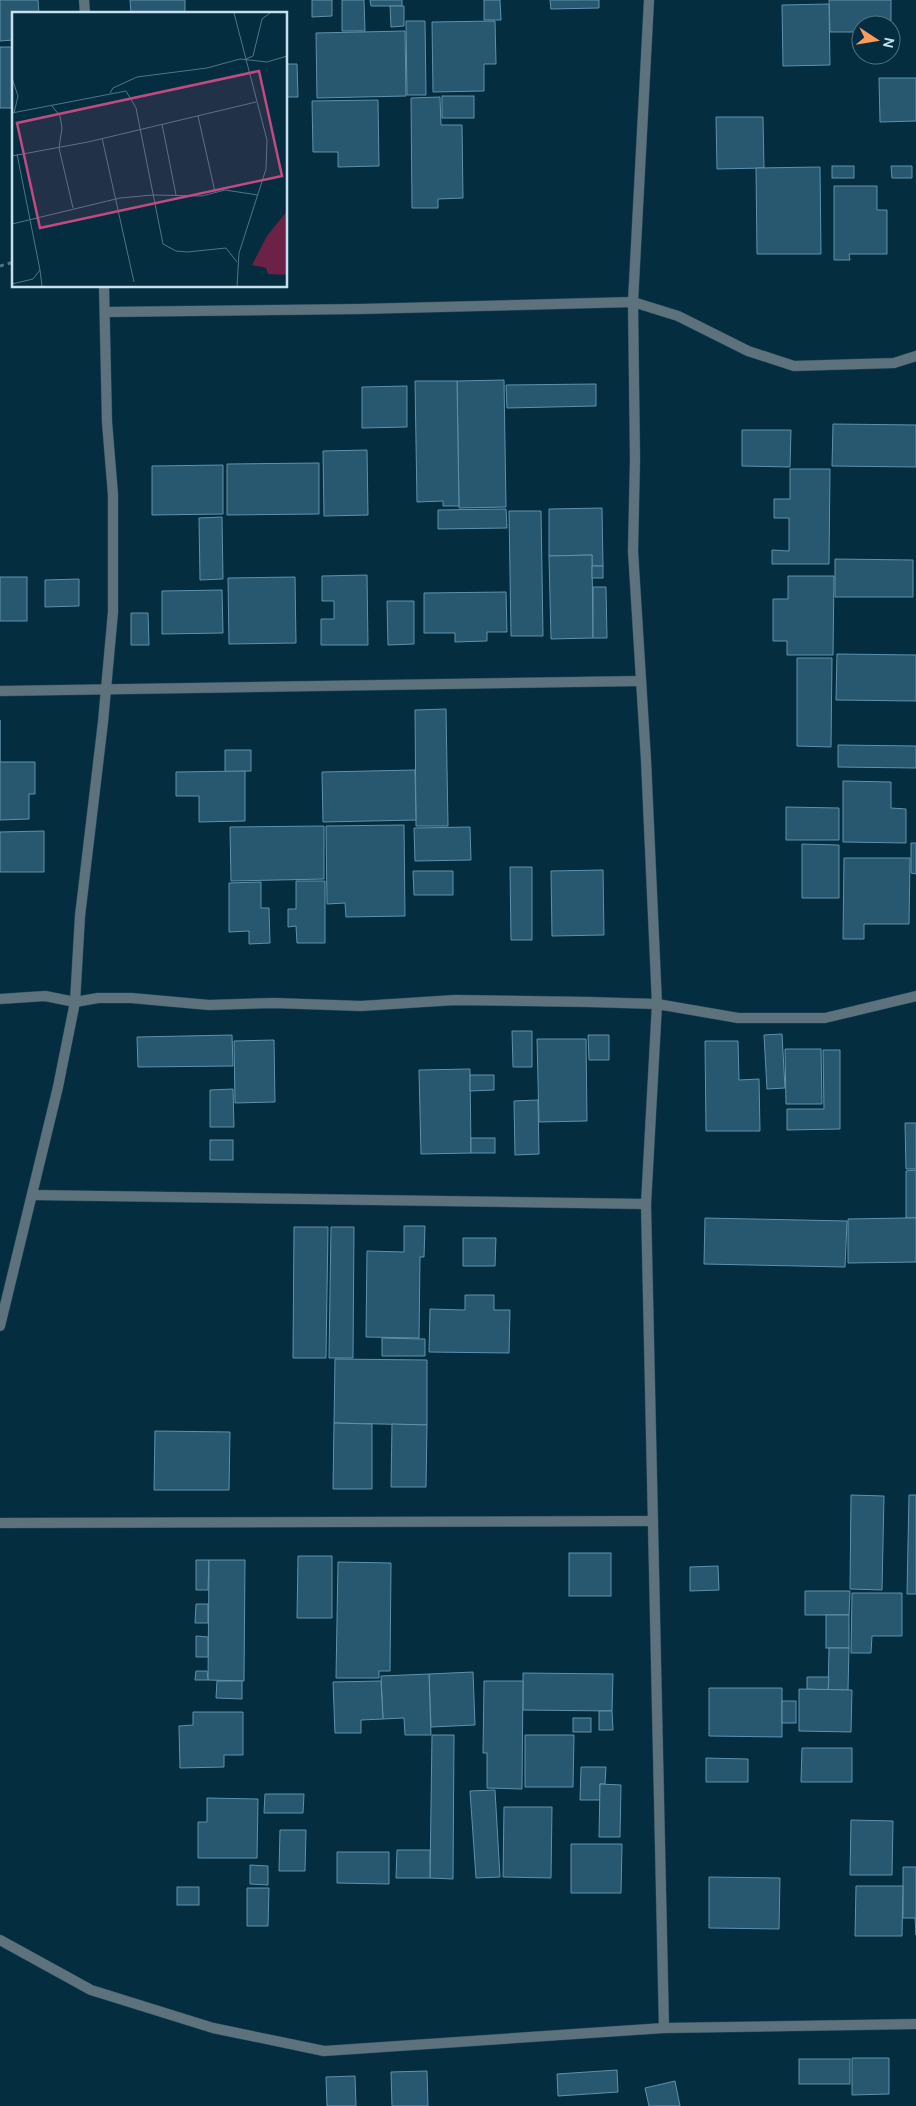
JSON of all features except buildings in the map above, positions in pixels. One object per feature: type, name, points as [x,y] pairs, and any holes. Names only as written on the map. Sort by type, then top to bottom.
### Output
[{"type":"street","points":[[650,0],[633,302],[635,459],[633,551],[657,1004],[646,1204],[664,2028]]},
{"type":"street","points":[[0,1326],[58,1087],[75,1002],[80,916],[106,689],[112,612],[112,494],[107,422],[104,288]]},
{"type":"street","points":[[106,312],[360,309],[633,302],[678,316],[748,350],[794,366],[894,363],[916,356]]},
{"type":"street","points":[[0,691],[640,681]]},
{"type":"street","points":[[0,999],[45,996],[75,1002],[115,997],[209,1005],[274,1002],[361,1006],[455,1000],[657,1004],[738,1018],[825,1018],[916,996]]},
{"type":"street","points":[[32,1195],[646,1204]]},
{"type":"street","points":[[0,1523],[653,1521]]},
{"type":"street","points":[[0,1940],[92,1990],[213,2028],[324,2051],[664,2028],[916,2024]]}]
